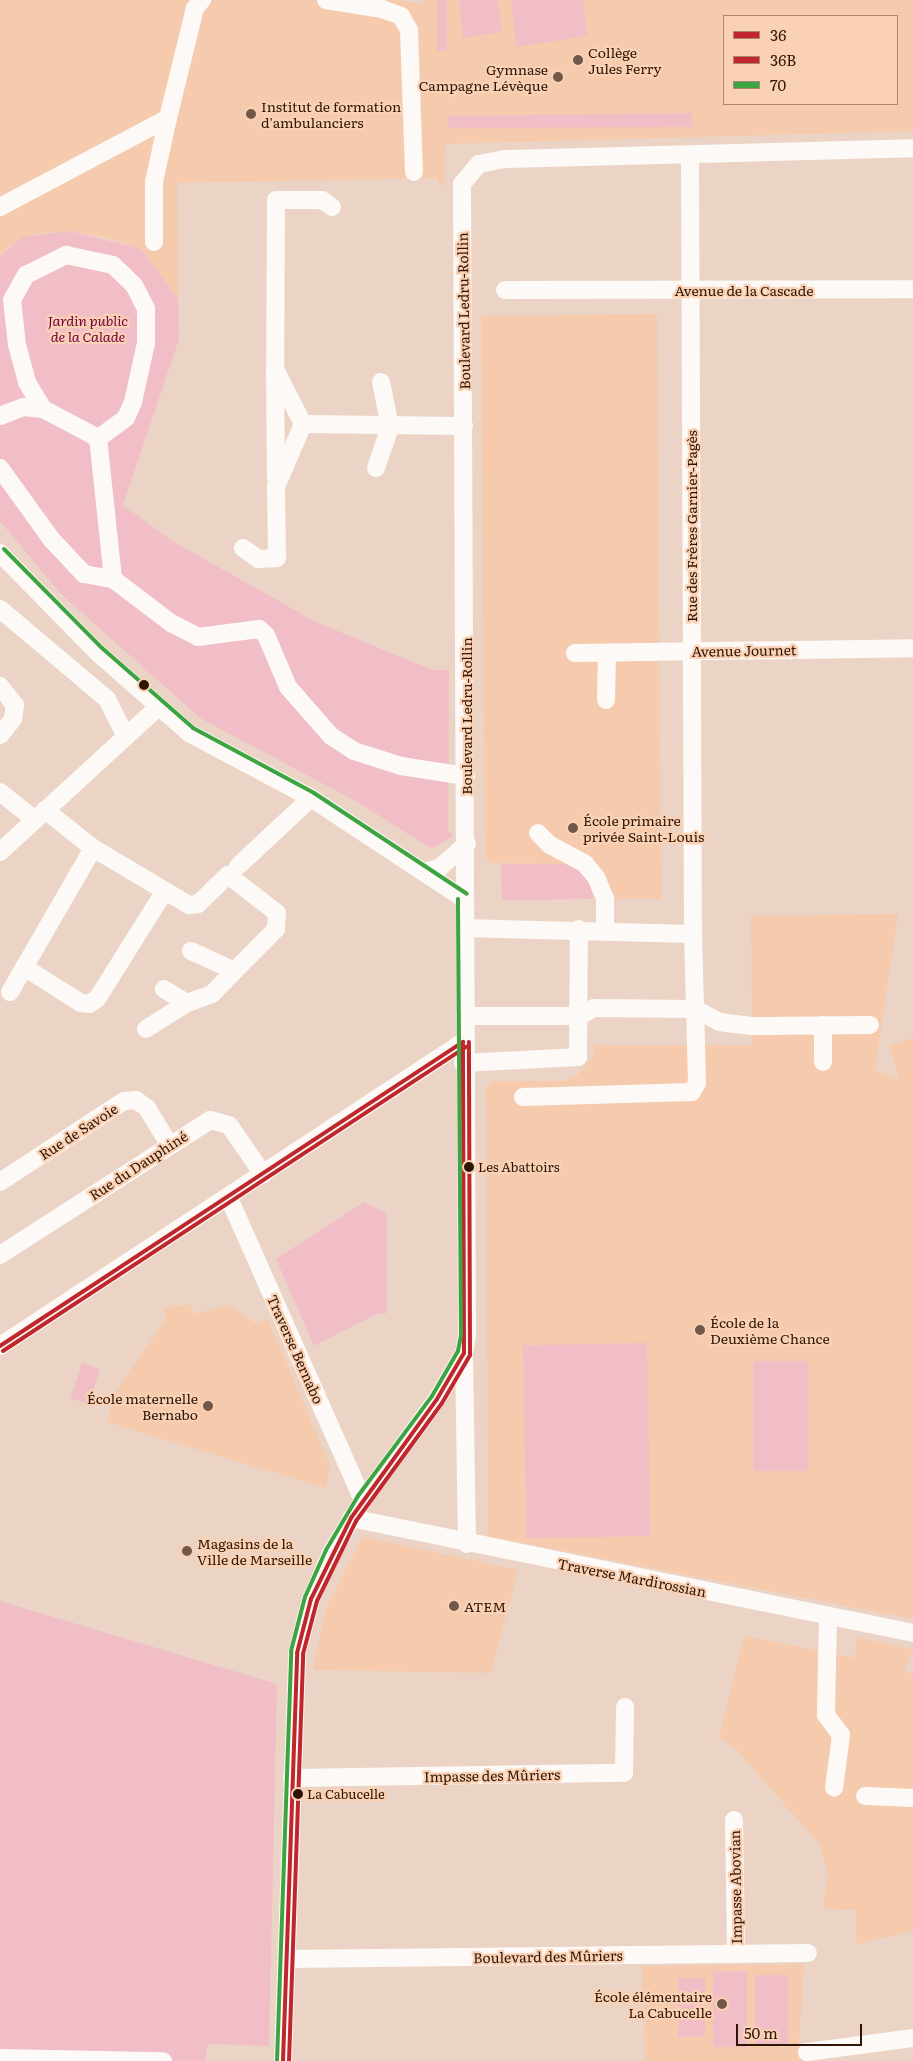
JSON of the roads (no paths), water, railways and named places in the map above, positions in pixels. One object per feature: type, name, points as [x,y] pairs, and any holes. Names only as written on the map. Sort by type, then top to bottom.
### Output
[{"type":"street","points":[[154,242],[154,182],[196,8],[202,0]]},
{"type":"street","points":[[326,0],[382,9],[401,16],[409,30],[414,172]]},
{"type":"street","points":[[0,207],[168,118]]},
{"type":"street","name":"Boulevard Ledru-Rollin","points":[[467,1544],[463,1042],[465,1016],[464,899],[467,844],[462,184],[469,172],[491,160],[913,148]]},
{"type":"street","name":"Rue des Frères Garnier-Pagès","points":[[523,1097],[692,1092],[697,1083],[693,934],[690,155]]},
{"type":"street","points":[[243,548],[258,559],[277,558],[276,200],[322,200],[332,207]]},
{"type":"street","points":[[43,409],[27,382],[12,300],[26,275],[66,255],[113,265],[134,285],[146,309],[146,343],[126,418],[98,438]]},
{"type":"street","name":"Avenue de la Cascade","points":[[505,290],[913,290]]},
{"type":"street","points":[[275,369],[303,424]]},
{"type":"street","points":[[376,468],[390,427],[381,382]]},
{"type":"street","points":[[0,416],[24,407],[43,409],[98,438]]},
{"type":"street","points":[[303,424],[390,427],[464,426]]},
{"type":"street","points":[[276,486],[303,424]]},
{"type":"street","points":[[98,438],[113,579]]},
{"type":"street","points":[[0,468],[52,540],[84,574],[113,579],[171,623],[198,637],[259,629],[266,635],[288,688],[331,736],[354,750],[401,766],[466,776]]},
{"type":"street","points":[[0,552],[157,708],[189,733],[311,798],[464,899]]},
{"type":"street","points":[[0,609],[107,699],[126,737]]},
{"type":"street","name":"Avenue Journet","points":[[575,653],[913,648]]},
{"type":"street","points":[[606,700],[607,653]]},
{"type":"street","points":[[0,686],[15,705],[13,719],[0,735]]},
{"type":"street","points":[[0,852],[157,708]]},
{"type":"street","points":[[0,792],[189,906],[198,904],[311,798]]},
{"type":"street","points":[[538,833],[550,846],[585,864],[596,877],[604,898],[605,932]]},
{"type":"street","points":[[424,872],[439,868],[467,844]]},
{"type":"street","points":[[10,992],[93,848]]},
{"type":"street","points":[[146,1029],[187,1003],[212,994],[276,929],[277,913],[233,870]]},
{"type":"street","points":[[24,967],[81,1003],[89,1004],[97,999],[164,892]]},
{"type":"street","points":[[465,928],[579,929],[605,932],[693,934]]},
{"type":"street","points":[[464,1063],[573,1060],[580,1053],[579,929]]},
{"type":"street","points":[[191,951],[235,971]]},
{"type":"street","points":[[164,989],[187,1003]]},
{"type":"street","points":[[465,1016],[580,1016],[594,1008],[695,1009],[719,1022],[735,1024],[870,1025]]},
{"type":"street","points":[[823,1025],[823,1062]]},
{"type":"street","points":[[0,1346],[229,1198],[463,1042]]},
{"type":"street","name":"Rue de Savoie","points":[[0,1182],[124,1101],[136,1100],[146,1108],[169,1144]]},
{"type":"street","name":"Rue du Dauphiné","points":[[0,1255],[169,1144],[218,1119],[239,1136],[263,1174]]},
{"type":"street","name":"Traverse Bernabo","points":[[229,1198],[363,1500]]},
{"type":"street","points":[[283,2061],[289,1959],[292,1778],[297,1653],[311,1599],[351,1518],[437,1399],[464,1353]]},
{"type":"street","name":"Traverse Mardirossian","points":[[351,1518],[467,1544],[913,1633]]},
{"type":"street","points":[[828,1617],[826,1716],[841,1735],[834,1788]]},
{"type":"street","name":"Impasse des Mûriers","points":[[292,1778],[624,1773],[625,1707]]},
{"type":"street","points":[[865,1796],[913,1798]]},
{"type":"street","name":"Impasse Abovian","points":[[734,1820],[736,1954]]},
{"type":"street","name":"Boulevard des Mûriers","points":[[289,1959],[808,1953]]},
{"type":"street","points":[[807,2052],[913,2038]]},
{"type":"street","points":[[0,2058],[163,2061]]},
{"type":"place","name":"Collège Jules Ferry","points":[[578,60]]},
{"type":"place","name":"Gymnase Campagne Lévèque","points":[[558,77]]},
{"type":"place","name":"Institut de formation d'ambulanciers","points":[[251,114]]},
{"type":"place","name":"École primaire privée Saint-Louis","points":[[573,828]]},
{"type":"place","name":"Les Abattoirs","points":[[469,1167]]},
{"type":"place","name":"École de la Deuxième Chance","points":[[700,1330]]},
{"type":"place","name":"École maternelle Bernabo","points":[[208,1406]]},
{"type":"place","name":"Magasins de la Ville de Marseille","points":[[187,1551]]},
{"type":"place","name":"ATEM","points":[[454,1606]]},
{"type":"place","name":"La Cabucelle","points":[[298,1794]]},
{"type":"place","name":"École élémentaire La Cabucelle","points":[[722,2004]]},
{"type":"park label","name":"Jardin public de la Calade","points":[[88,328]]}]
